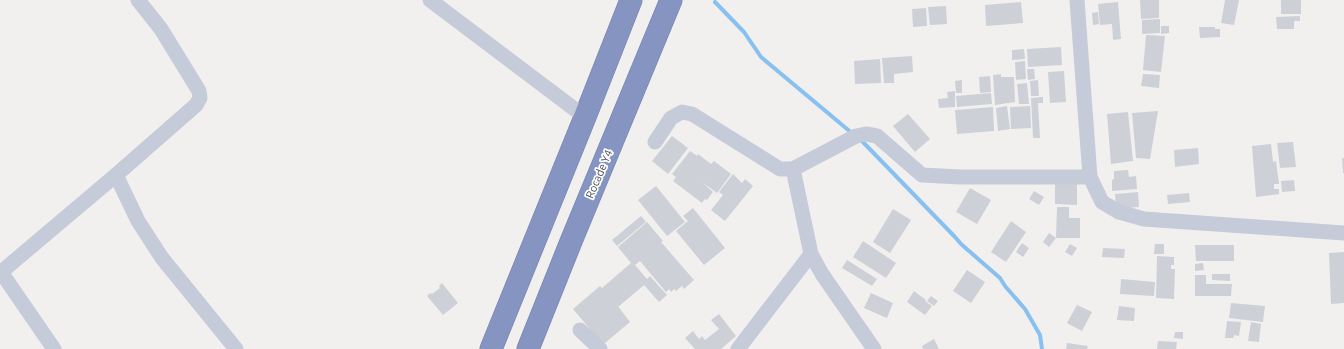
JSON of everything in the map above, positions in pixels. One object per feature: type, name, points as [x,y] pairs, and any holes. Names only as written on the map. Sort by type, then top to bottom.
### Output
[{"type":"highway","points":[[491,349],[631,0]]},
{"type":"highway","name":"Rocade Y4","points":[[528,349],[671,0]]},
{"type":"street","points":[[54,349],[1,273],[196,105],[200,98],[199,92],[164,36],[138,0]]},
{"type":"street","points":[[430,0],[585,117]]},
{"type":"street","points":[[1077,0],[1090,177],[1102,202],[1119,212],[1144,219],[1344,233]]},
{"type":"street","points":[[655,142],[671,118],[682,112],[692,114],[780,169],[793,169],[856,136],[866,134],[877,136],[922,175],[960,177],[1090,177]]},
{"type":"street","points":[[793,169],[811,254],[822,274],[874,349]]},
{"type":"street","points":[[116,175],[138,221],[162,258],[236,349]]},
{"type":"street","points":[[738,349],[811,254]]},
{"type":"street","points":[[580,330],[600,349]]},
{"type":"building","points":[[1140,0],[1159,0],[1159,18],[1141,19]]},
{"type":"building","points":[[1225,0],[1239,0],[1234,25],[1221,23]]},
{"type":"building","points":[[1281,0],[1301,0],[1301,14],[1281,14]]},
{"type":"building","points":[[1021,2],[1023,23],[986,26],[985,5]]},
{"type":"building","points":[[1118,2],[1121,39],[1113,40],[1112,24],[1100,25],[1098,4]]},
{"type":"building","points":[[946,6],[947,24],[930,25],[928,7]]},
{"type":"building","points":[[926,8],[927,26],[913,27],[912,9]]},
{"type":"building","points":[[1098,12],[1099,24],[1093,25],[1092,13]]},
{"type":"building","points":[[1300,16],[1300,21],[1294,21],[1294,29],[1277,29],[1276,17]]},
{"type":"building","points":[[1160,19],[1160,33],[1142,34],[1142,20]]},
{"type":"building","points":[[1161,26],[1169,26],[1169,33],[1161,34]]},
{"type":"building","points":[[1199,27],[1215,27],[1215,29],[1220,29],[1220,37],[1200,38]]},
{"type":"building","points":[[1146,35],[1165,36],[1161,72],[1143,70]]},
{"type":"building","points":[[1061,47],[1062,65],[1028,67],[1027,49]]},
{"type":"building","points":[[1024,49],[1025,59],[1012,60],[1012,50]]},
{"type":"building","points":[[912,56],[913,72],[894,74],[894,83],[884,83],[882,58]]},
{"type":"building","points":[[880,59],[881,83],[855,84],[854,61]]},
{"type":"building","points":[[1025,61],[1026,79],[1016,80],[1015,62]]},
{"type":"building","points":[[1027,69],[1034,69],[1035,79],[1028,80]]},
{"type":"building","points":[[1064,71],[1066,102],[1050,103],[1048,72]]},
{"type":"building","points":[[1001,74],[1001,77],[1014,77],[1015,102],[995,105],[993,75]]},
{"type":"building","points":[[1143,74],[1160,75],[1159,88],[1141,86]]},
{"type":"building","points":[[990,76],[991,92],[980,93],[979,77]]},
{"type":"building","points":[[962,80],[962,93],[956,93],[955,81]]},
{"type":"building","points":[[1038,80],[1039,96],[1031,96],[1030,81]]},
{"type":"building","points":[[1027,83],[1029,104],[1019,104],[1017,84]]},
{"type":"building","points":[[955,91],[955,107],[939,108],[938,99],[948,98],[947,92]]},
{"type":"building","points":[[991,93],[992,104],[957,107],[956,96]]},
{"type":"building","points":[[1043,97],[1043,103],[1038,103],[1040,138],[1033,138],[1031,98]]},
{"type":"building","points":[[1007,106],[1010,129],[998,131],[996,108]]},
{"type":"building","points":[[1030,106],[1031,128],[1011,129],[1010,107]]},
{"type":"building","points":[[993,107],[994,131],[957,134],[955,110]]},
{"type":"building","points":[[1158,111],[1150,159],[1136,158],[1132,113]]},
{"type":"building","points":[[1128,112],[1133,161],[1111,164],[1107,114]]},
{"type":"building","points":[[908,114],[930,139],[915,152],[893,126]]},
{"type":"building","points":[[672,136],[688,148],[668,174],[652,161]]},
{"type":"building","points":[[1293,142],[1296,167],[1280,168],[1277,143]]},
{"type":"building","points":[[1271,144],[1273,162],[1276,161],[1279,184],[1274,184],[1274,189],[1279,189],[1279,194],[1256,197],[1252,146]]},
{"type":"building","points":[[1198,148],[1199,164],[1175,167],[1174,150]]},
{"type":"building","points":[[690,151],[697,156],[698,154],[711,164],[714,161],[731,174],[717,193],[702,182],[713,192],[707,200],[705,199],[702,203],[673,181],[676,177],[672,174]]},
{"type":"building","points":[[1342,158],[1344,158],[1344,173],[1343,173]]},
{"type":"building","points":[[1128,170],[1129,177],[1136,176],[1137,189],[1112,191],[1114,171]]},
{"type":"building","points":[[733,174],[742,183],[745,179],[753,186],[725,221],[711,210],[723,195],[719,192]]},
{"type":"building","points":[[1294,180],[1295,191],[1282,192],[1281,181]]},
{"type":"building","points":[[1055,183],[1077,183],[1077,205],[1055,204]]},
{"type":"building","points":[[656,186],[685,222],[667,236],[638,200]]},
{"type":"building","points":[[970,188],[991,200],[977,224],[956,212]]},
{"type":"building","points":[[1034,191],[1044,197],[1039,205],[1029,199]]},
{"type":"building","points":[[1138,192],[1139,207],[1116,209],[1115,194]]},
{"type":"building","points":[[1189,193],[1190,202],[1168,204],[1167,195]]},
{"type":"building","points":[[1057,207],[1069,207],[1069,218],[1080,218],[1080,238],[1056,238]]},
{"type":"building","points":[[693,208],[725,248],[704,265],[676,231],[688,221],[683,216]]},
{"type":"building","points":[[893,209],[911,220],[890,253],[873,242]]},
{"type":"building","points":[[641,216],[646,222],[617,246],[612,240]]},
{"type":"building","points":[[1011,221],[1026,232],[1006,262],[991,252]]},
{"type":"building","points":[[647,222],[663,241],[661,242],[694,280],[684,289],[682,286],[676,291],[674,289],[671,292],[669,289],[666,292],[640,261],[635,265],[647,279],[650,276],[667,295],[659,302],[644,285],[618,307],[630,322],[599,348],[590,329],[573,309],[600,286],[602,288],[631,263],[618,247]]},
{"type":"building","points":[[1049,233],[1056,238],[1049,247],[1043,242]]},
{"type":"building","points":[[863,241],[896,263],[886,278],[853,257]]},
{"type":"building","points":[[1022,243],[1029,248],[1023,257],[1016,252]]},
{"type":"building","points":[[1070,244],[1077,248],[1072,256],[1065,252]]},
{"type":"building","points":[[1155,244],[1164,244],[1164,254],[1154,254]]},
{"type":"building","points":[[1195,245],[1234,245],[1234,261],[1196,261]]},
{"type":"building","points":[[1103,248],[1125,249],[1124,258],[1102,257]]},
{"type":"building","points":[[1344,252],[1344,303],[1331,304],[1329,253]]},
{"type":"building","points":[[1157,256],[1174,257],[1174,265],[1171,265],[1171,269],[1175,269],[1174,299],[1156,298]]},
{"type":"building","points":[[847,260],[877,279],[872,286],[842,268]]},
{"type":"building","points":[[1203,263],[1204,270],[1195,271],[1195,264]]},
{"type":"building","points":[[967,270],[985,282],[971,303],[953,291]]},
{"type":"building","points":[[1212,274],[1230,274],[1230,281],[1212,280]]},
{"type":"building","points":[[1195,275],[1206,275],[1206,284],[1232,284],[1231,296],[1195,296]]},
{"type":"building","points":[[1121,279],[1155,282],[1154,296],[1120,294]]},
{"type":"building","points":[[442,283],[458,303],[443,315],[427,296],[440,288],[439,286]]},
{"type":"building","points":[[914,291],[932,306],[925,315],[907,302]]},
{"type":"building","points":[[871,293],[893,303],[887,318],[864,308]]},
{"type":"building","points":[[931,296],[938,301],[934,306],[927,301]]},
{"type":"building","points":[[1231,303],[1265,306],[1263,322],[1229,318]]},
{"type":"building","points":[[1077,305],[1092,312],[1082,331],[1067,323]]},
{"type":"building","points":[[1119,306],[1135,308],[1134,321],[1117,320]]},
{"type":"building","points":[[719,314],[736,336],[721,349],[695,349],[685,338],[693,331],[699,339],[702,336],[705,340],[719,329],[711,320]]},
{"type":"building","points":[[1227,321],[1241,322],[1239,336],[1234,335],[1233,338],[1225,338]]},
{"type":"building","points":[[1251,322],[1261,324],[1259,342],[1248,341]]},
{"type":"building","points":[[1175,332],[1183,332],[1183,339],[1174,338]]},
{"type":"building","points":[[934,339],[939,349],[923,349],[922,346]]},
{"type":"building","points":[[1158,341],[1177,342],[1176,349],[1157,349]]},
{"type":"building","points":[[1067,343],[1088,346],[1087,349],[1066,349]]},
{"type":"waterway","points":[[715,2],[744,32],[761,57],[853,134]]},
{"type":"waterway","points":[[860,139],[961,244],[1000,278],[1025,309],[1040,335],[1042,349]]}]
